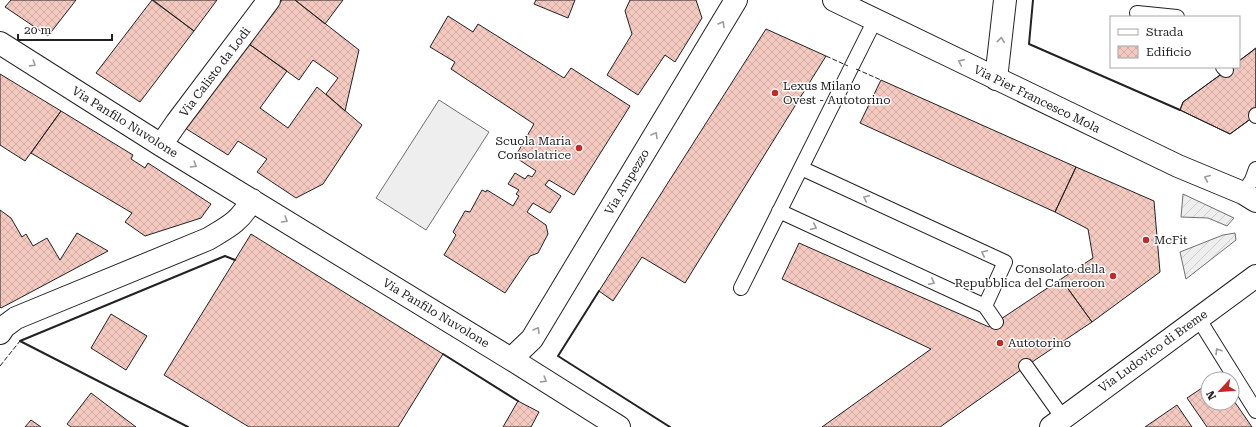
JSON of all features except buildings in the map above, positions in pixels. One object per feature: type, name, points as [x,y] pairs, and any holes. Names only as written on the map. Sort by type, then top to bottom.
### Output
[{"type":"street","name":"Via Calisto da Lodi","points":[[161,145],[270,0]]},
{"type":"street","name":"Via Ampezzo","points":[[511,359],[532,339],[736,0]]},
{"type":"street","name":"Via Pier Francesco Mola","points":[[834,0],[1178,166],[1250,197]]},
{"type":"street","points":[[996,79],[1005,0]]},
{"type":"street","name":"Via Panfilo Nuvolone","points":[[0,43],[161,145],[511,359],[619,427]]},
{"type":"street","points":[[0,333],[4,327],[16,318],[208,239],[236,222],[252,200]]},
{"type":"street","name":"Via Ludovico di Breme","points":[[1057,423],[1256,276]]},
{"type":"lane","points":[[1137,13],[1167,16]]},
{"type":"lane","points":[[741,288],[875,20]]},
{"type":"lane","points":[[801,168],[1005,262],[985,306]]},
{"type":"lane","points":[[1250,197],[1252,180],[1256,170]]},
{"type":"lane","points":[[779,211],[985,306],[996,322]]},
{"type":"lane","points":[[1198,318],[1256,410]]},
{"type":"lane","points":[[1026,366],[1057,423]]},
{"type":"shaded area","points":[[439,100],[489,132],[426,230],[376,198]]},
{"type":"shaded area","points":[[1183,194],[1234,218],[1227,226],[1208,218],[1181,217]]},
{"type":"shaded area","points":[[1235,233],[1236,240],[1186,279],[1180,252],[1223,235]]},
{"type":"fence","points":[[826,56],[848,66]]},
{"type":"fence","points":[[856,69],[881,80]]},
{"type":"fence","points":[[0,366],[20,341]]},
{"type":"wall","points":[[1033,0],[1029,44],[1180,110]]},
{"type":"wall","points":[[188,427],[20,341],[225,256],[235,260]]},
{"type":"wall","points":[[599,291],[558,356],[670,427]]},
{"type":"wall","points":[[443,354],[518,401]]},
{"type":"place","name":"Lexus Milano Ovest - Autotorino","points":[[775,93]]},
{"type":"place","name":"Scuola Maria Consolatrice","points":[[579,148]]},
{"type":"place","name":"McFit","points":[[1146,240]]},
{"type":"place","name":"Consolato della Repubblica del Cameroon","points":[[1113,276]]},
{"type":"place","name":"Autotorino","points":[[1000,343]]}]
